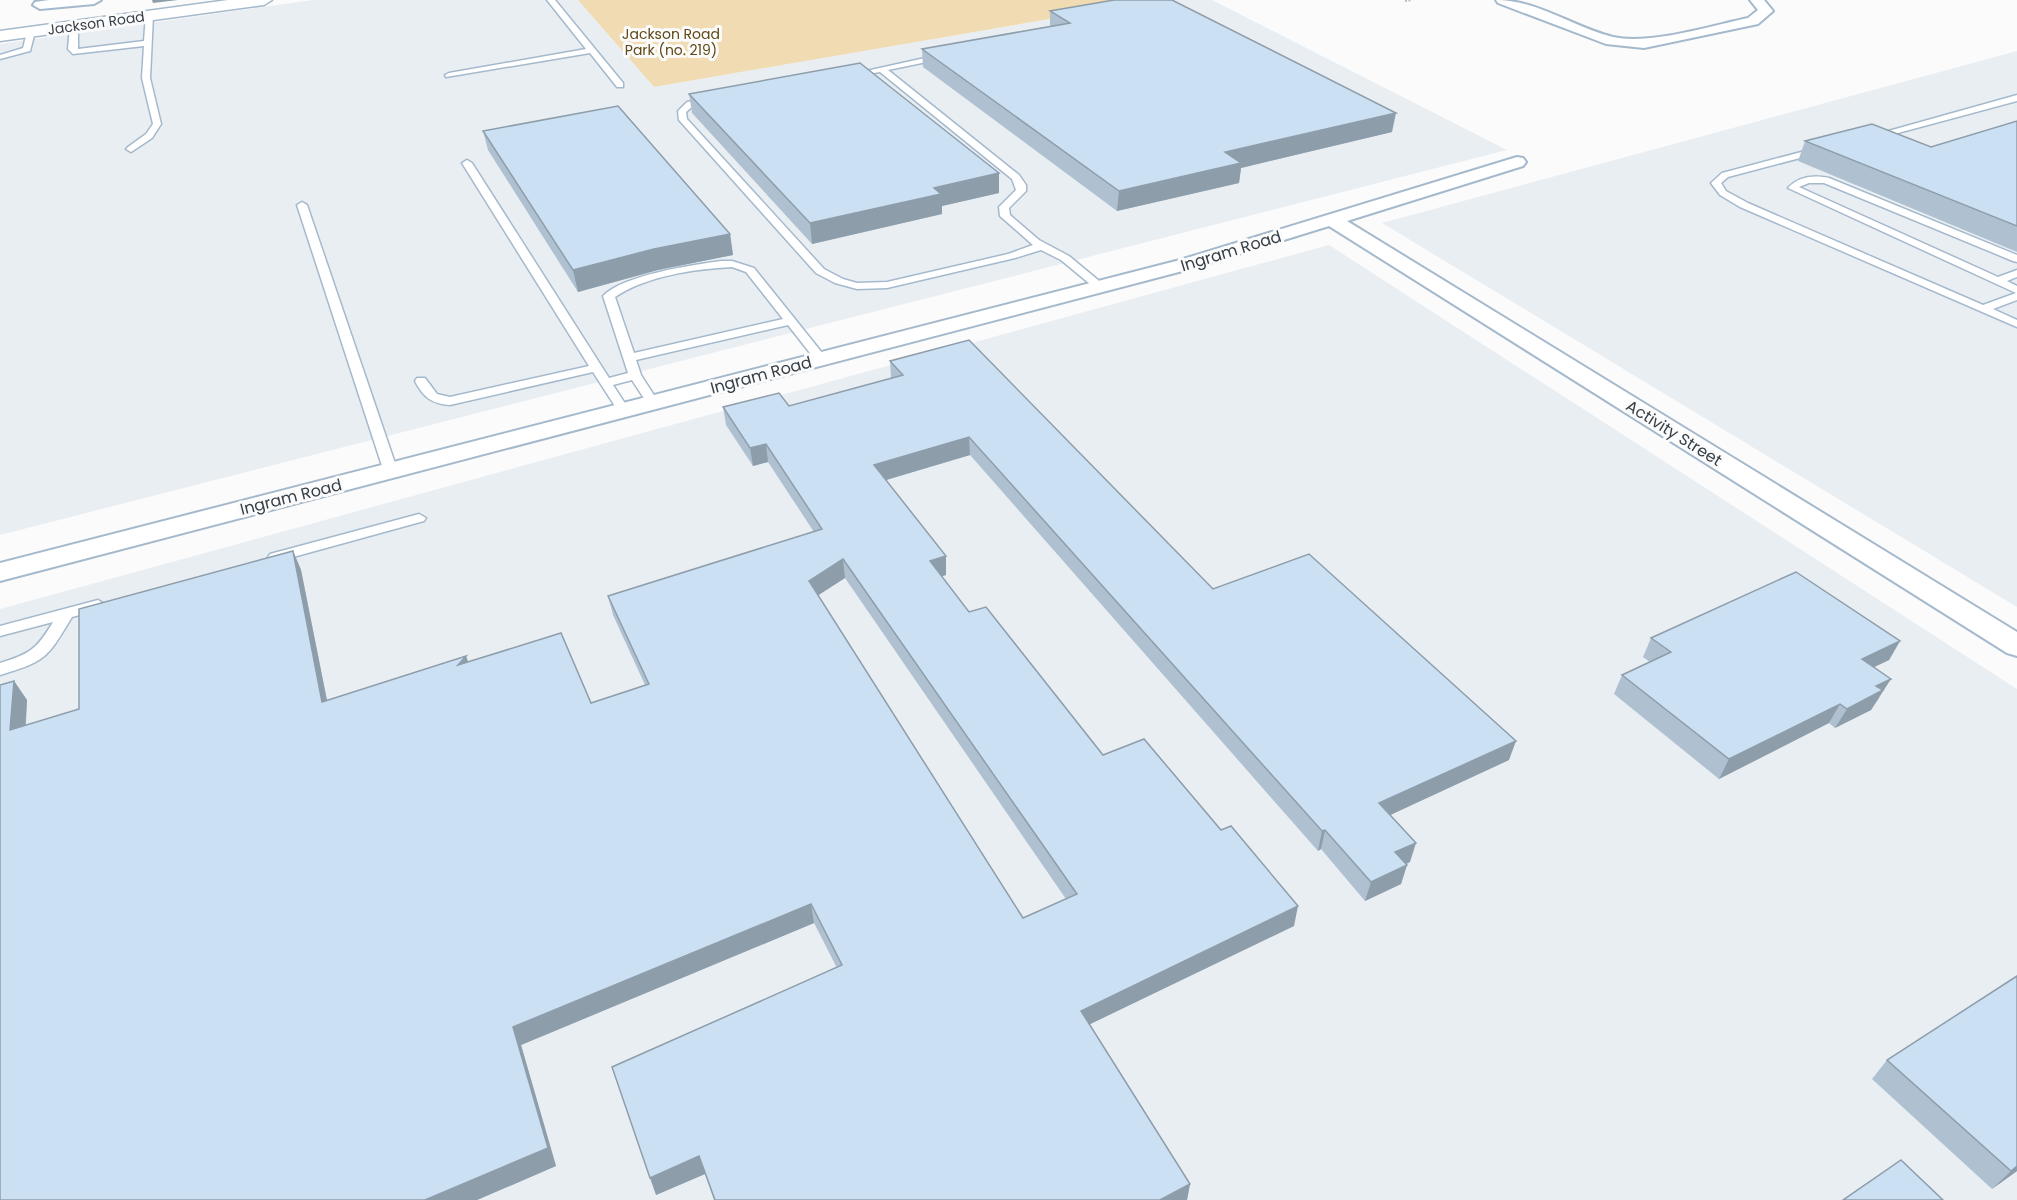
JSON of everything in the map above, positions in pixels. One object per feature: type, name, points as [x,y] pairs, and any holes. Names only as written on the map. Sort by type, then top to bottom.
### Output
[{"type":"street","points":[[40,5],[94,0]]},
{"type":"street","name":"Jackson Road","points":[[0,36],[149,16],[220,3],[264,0]]},
{"type":"street","points":[[1503,0],[1611,41],[1644,45],[1753,21],[1766,10],[1757,0]]},
{"type":"street","name":"Ingram Road","points":[[0,572],[1187,264],[1517,162]]},
{"type":"street","name":"Activity Street","points":[[1332,220],[2017,646]]},
{"type":"lane","points":[[551,0],[620,84]]},
{"type":"lane","points":[[131,149],[149,136],[157,124],[146,78],[149,16]]},
{"type":"lane","points":[[74,26],[72,48],[76,52],[147,43]]},
{"type":"lane","points":[[0,57],[18,54],[27,49],[31,32]]},
{"type":"lane","points":[[449,75],[592,50]]},
{"type":"lane","points":[[836,77],[883,70],[950,54]]},
{"type":"lane","points":[[883,70],[1016,177],[1021,185],[1021,191],[1004,207],[1005,216],[1042,246],[1065,258],[1100,287]]},
{"type":"lane","points":[[720,97],[690,104],[682,111],[683,120],[820,271],[839,281],[857,286],[887,285],[1011,256],[1042,246]]},
{"type":"lane","points":[[1860,140],[2017,98]]},
{"type":"lane","points":[[1826,149],[1725,175],[1716,183],[1724,193],[1744,205],[2017,324]]},
{"type":"lane","points":[[467,163],[624,411]]},
{"type":"lane","points":[[2017,259],[1826,180],[1816,178],[1797,184],[1793,188],[2017,290]]},
{"type":"lane","points":[[302,205],[391,472]]},
{"type":"lane","points":[[653,403],[635,375],[628,358],[609,296],[615,290],[632,283],[715,265],[734,264],[750,270],[821,359]]},
{"type":"lane","points":[[1998,281],[2017,273]]},
{"type":"lane","points":[[1984,309],[2017,296]]},
{"type":"lane","points":[[628,358],[791,321]]},
{"type":"lane","points":[[421,381],[430,397],[436,401],[450,401],[596,368]]},
{"type":"lane","points":[[606,383],[635,375]]},
{"type":"lane","points":[[260,561],[419,518]]},
{"type":"lane","points":[[0,631],[111,602]]},
{"type":"lane","points":[[0,669],[32,658],[45,648],[66,614]]},
{"type":"path","points":[[1405,1],[1412,0]]},
{"type":"shaded area","points":[[313,0],[578,0],[654,87],[1160,0],[1212,0],[1507,150],[0,535],[0,44]]},
{"type":"shaded area","points":[[2017,51],[2017,607],[1382,223]]},
{"type":"shaded area","points":[[1329,245],[2017,689],[2017,1200],[0,1200],[0,609]]},
{"type":"green space","name":"Jackson Road Park (no. 219)","points":[[578,0],[1160,0],[654,87]]},
{"type":"building","points":[[1114,0],[1172,0],[1396,113],[1225,152],[1241,163],[1119,191],[922,49],[1070,23],[1050,11]]},
{"type":"building","points":[[860,63],[999,173],[934,188],[941,194],[810,223],[689,94]]},
{"type":"building","points":[[618,106],[730,234],[654,249],[573,270],[483,131]]},
{"type":"building","points":[[2017,121],[2017,226],[1805,141],[1872,124],[1931,147]]},
{"type":"building","points":[[969,340],[1213,589],[1309,554],[1516,741],[1379,803],[1416,843],[1395,852],[1407,865],[1371,882],[1325,830],[1322,831],[969,437],[874,465],[946,556],[930,561],[969,612],[986,607],[1103,755],[1144,739],[1221,830],[1231,826],[1298,906],[1081,1011],[1190,1184],[1160,1200],[715,1200],[699,1156],[650,1178],[612,1067],[842,965],[811,904],[513,1027],[548,1148],[425,1200],[0,1200],[0,685],[14,681],[10,730],[79,709],[79,609],[293,551],[322,702],[466,656],[458,665],[561,633],[591,703],[649,684],[608,596],[822,529],[766,444],[750,448],[723,407],[779,393],[789,406],[903,375],[890,361]],"holes":[[[843,559],[1077,894],[1023,918],[809,581]]]},
{"type":"building","points":[[1796,572],[1900,641],[1862,659],[1891,679],[1876,686],[1883,690],[1847,709],[1840,704],[1729,759],[1622,675],[1671,652],[1651,638]]},
{"type":"building","points":[[2017,976],[2017,1166],[2011,1171],[1887,1060]]},
{"type":"building","points":[[1901,1160],[1943,1200],[1843,1200]]}]
